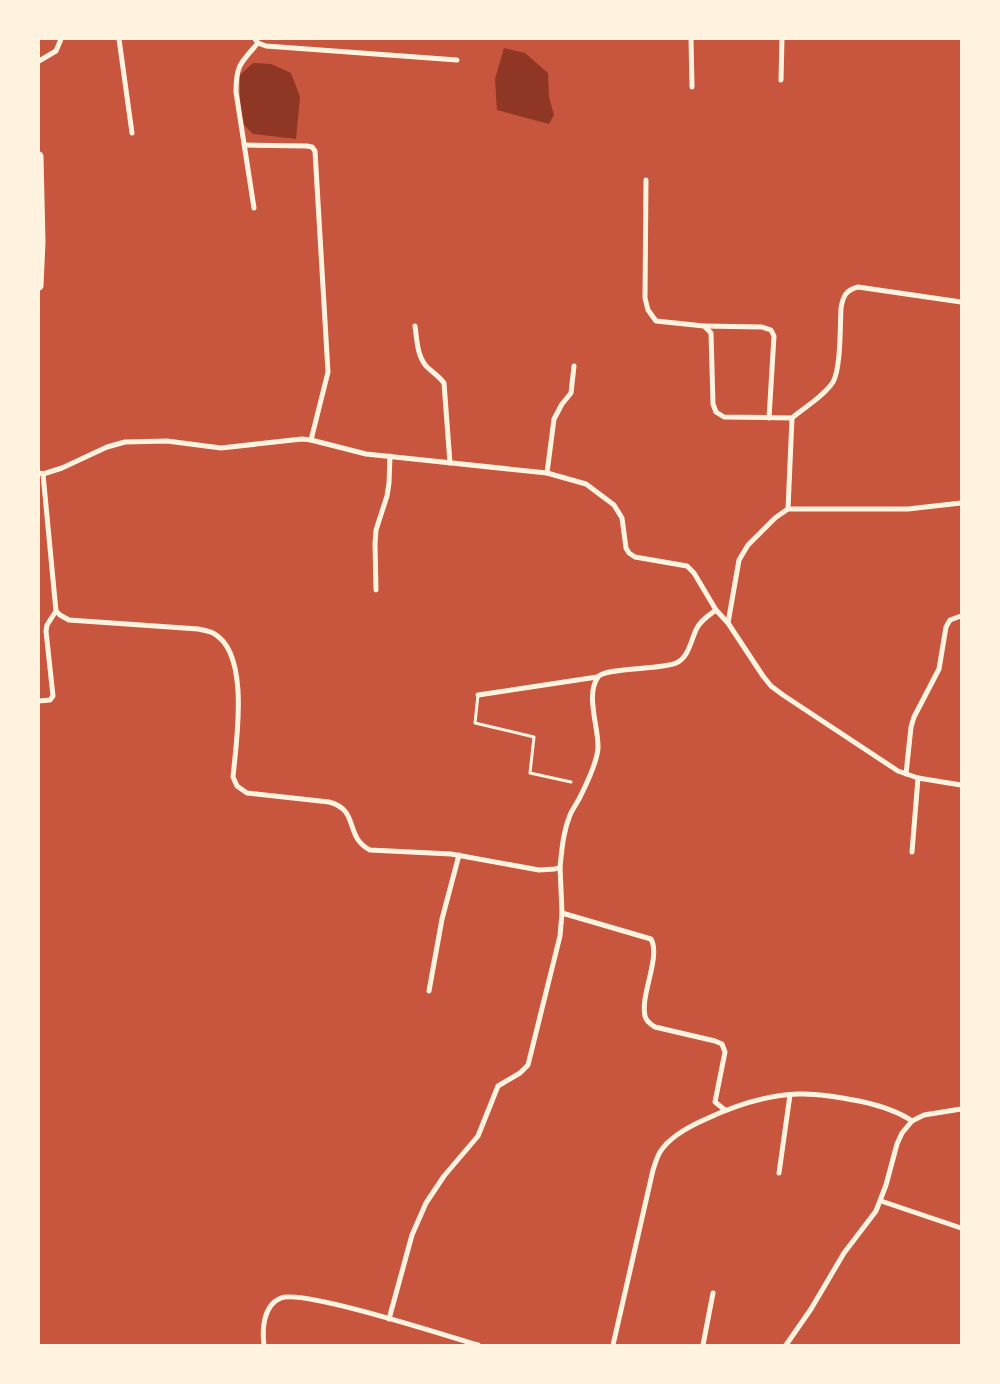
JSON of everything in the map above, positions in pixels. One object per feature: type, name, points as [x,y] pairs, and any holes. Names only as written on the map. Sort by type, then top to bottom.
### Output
[{"type":"street","points":[[39,61],[56,51],[61,39]]},
{"type":"street","points":[[119,39],[132,133]]},
{"type":"street","points":[[691,39],[692,87]]},
{"type":"street","points":[[781,80],[782,39]]},
{"type":"street","points":[[254,208],[236,92],[236,74],[239,66],[256,41],[266,46],[457,60]]},
{"type":"street","points":[[245,145],[307,146],[312,147],[315,151],[328,372],[311,440]]},
{"type":"street","points":[[39,156],[41,242],[39,286]]},
{"type":"street","points":[[646,180],[645,298],[648,310],[656,321],[704,326],[762,326],[771,330],[774,336],[769,418]]},
{"type":"street","points":[[704,326],[710,333],[713,404],[716,412],[724,417],[792,418],[833,382],[837,372],[843,297],[849,290],[858,287],[961,302]]},
{"type":"street","points":[[415,326],[419,354],[424,364],[439,376],[444,384],[450,463]]},
{"type":"street","points":[[547,473],[554,419],[562,404],[571,393],[574,366]]},
{"type":"street","points":[[788,509],[792,418]]},
{"type":"street","points":[[560,867],[539,870],[459,855],[418,851],[370,850],[359,842],[348,816],[340,805],[329,802],[247,793],[237,786],[233,777],[240,709],[239,691],[232,661],[221,640],[213,633],[189,628],[69,620],[60,616],[56,611],[41,473],[62,468],[106,447],[125,442],[167,441],[221,448],[302,439],[366,454],[547,473],[586,484],[614,505],[622,518],[626,548],[629,553],[635,557],[687,566],[694,573],[716,610],[728,623],[771,686],[898,771],[918,778],[961,785]]},
{"type":"street","points":[[376,590],[374,544],[376,530],[387,496],[390,456]]},
{"type":"street","points":[[728,623],[739,560],[748,545],[775,518],[788,509],[908,508],[961,503]]},
{"type":"street","points":[[478,696],[597,677],[612,671],[667,666],[678,663],[686,654],[702,621],[716,610]]},
{"type":"street","points":[[39,701],[50,700],[53,696],[46,631],[47,625],[56,611]]},
{"type":"street","points":[[906,774],[911,727],[914,717],[939,669],[946,627],[950,620],[961,616]]},
{"type":"street","points":[[389,1319],[412,1235],[426,1203],[444,1176],[478,1136],[498,1086],[520,1074],[528,1065],[560,936],[562,913],[560,867],[564,832],[597,756],[598,740],[593,716],[594,688],[597,677]]},
{"type":"street","points":[[912,852],[918,778]]},
{"type":"street","points":[[430,991],[442,919],[459,855]]},
{"type":"street","points":[[562,913],[651,939],[654,950],[645,1006],[647,1022],[655,1027],[722,1044],[725,1052],[715,1102],[725,1110]]},
{"type":"street","points":[[779,1173],[790,1095]]},
{"type":"street","points":[[613,1345],[653,1170],[660,1153],[668,1142],[696,1123],[725,1110],[778,1096],[829,1096],[866,1102],[891,1109],[912,1121]]},
{"type":"street","points":[[786,1345],[811,1309],[844,1253],[870,1220],[880,1201],[902,1133],[912,1121],[924,1115],[961,1109]]},
{"type":"street","points":[[880,1201],[961,1228]]},
{"type":"street","points":[[703,1345],[713,1293]]},
{"type":"street","points":[[264,1345],[265,1317],[280,1298],[291,1297],[315,1300],[478,1345]]},
{"type":"lane","points":[[478,696],[475,723],[534,737],[530,773],[571,782]]},
{"type":"shaded area","points":[[504,48],[525,53],[548,73],[549,97],[554,115],[549,124],[497,110],[495,79]]},
{"type":"shaded area","points":[[253,63],[271,64],[291,73],[300,97],[296,139],[253,134],[242,123],[240,75]]}]
